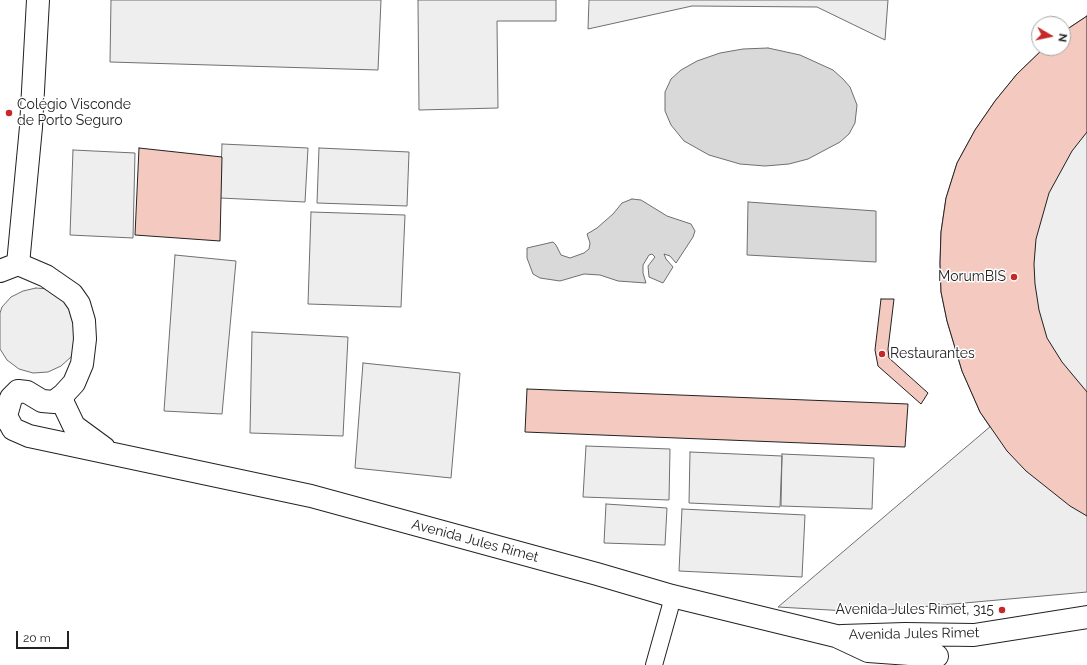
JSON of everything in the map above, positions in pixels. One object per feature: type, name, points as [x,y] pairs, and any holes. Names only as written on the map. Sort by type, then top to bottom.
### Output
[{"type":"street","points":[[3,417],[11,398],[18,391],[27,392],[42,401],[54,402],[63,395],[74,383],[84,352],[84,320],[79,304],[72,294],[46,276],[9,268],[31,127],[38,0]]},
{"type":"street","name":"Avenida Jules Rimet","points":[[63,395],[63,403],[74,426],[112,453]]},
{"type":"street","name":"Avenida Jules Rimet","points":[[3,417],[14,429],[29,436],[311,496],[672,596],[836,636],[868,651],[934,660]]},
{"type":"street","points":[[654,665],[672,596]]},
{"type":"street","name":"Avenida Jules Rimet","points":[[836,636],[905,634],[974,635],[1087,617]]},
{"type":"street","points":[[934,660],[954,643],[974,635]]},
{"type":"street","points":[[868,651],[887,665]]},
{"type":"shaded area","points":[[111,0],[381,0],[378,70],[110,62]]},
{"type":"shaded area","points":[[418,0],[556,0],[556,21],[497,21],[498,108],[419,110]]},
{"type":"shaded area","points":[[589,0],[888,0],[885,40],[817,7],[692,6],[588,29]]},
{"type":"shaded area","name":"MorumBIS","points":[[1087,16],[1087,516],[992,430],[980,412],[962,371],[947,321],[941,292],[940,263],[941,232],[946,198],[957,163],[975,130],[995,101],[1017,74],[1036,56],[1071,56],[1071,27]]},
{"type":"shaded area","points":[[768,48],[800,55],[833,70],[843,79],[850,87],[857,105],[855,123],[849,134],[840,142],[808,159],[789,164],[765,166],[740,164],[709,155],[684,141],[671,125],[665,111],[665,92],[671,79],[681,70],[697,61],[720,53],[743,49]]},
{"type":"shaded area","points":[[222,144],[308,148],[305,202],[220,198]]},
{"type":"shaded area","points":[[319,148],[409,152],[407,206],[317,203]]},
{"type":"shaded area","points":[[73,150],[135,153],[133,238],[70,235]]},
{"type":"shaded area","points":[[632,199],[641,200],[667,216],[691,224],[695,231],[693,237],[676,263],[670,256],[664,254],[666,259],[673,267],[663,283],[649,277],[648,266],[655,257],[652,254],[649,255],[643,265],[643,273],[646,283],[618,281],[600,275],[584,274],[560,281],[540,278],[533,274],[527,258],[527,248],[553,242],[561,255],[570,258],[584,253],[589,249],[590,243],[587,234],[597,228],[613,214],[622,203]]},
{"type":"shaded area","points":[[748,202],[876,211],[876,262],[747,255]]},
{"type":"shaded area","points":[[311,212],[405,215],[401,307],[308,304]]},
{"type":"shaded area","points":[[175,255],[236,261],[222,414],[164,411]]},
{"type":"shaded area","points":[[36,288],[49,289],[61,294],[78,315],[72,356],[61,366],[48,372],[33,373],[19,369],[7,360],[0,349],[0,313],[2,307],[11,297],[23,291]]},
{"type":"shaded area","points":[[252,332],[348,337],[343,436],[250,433]]},
{"type":"shaded area","points":[[363,363],[460,373],[451,478],[355,468]]},
{"type":"shaded area","points":[[998,420],[1087,505],[1087,592],[864,612],[778,607]]},
{"type":"shaded area","points":[[586,446],[670,449],[669,500],[583,497]]},
{"type":"shaded area","points":[[690,452],[782,456],[780,507],[689,503]]},
{"type":"shaded area","points":[[782,454],[874,458],[872,509],[781,506]]},
{"type":"shaded area","points":[[606,504],[667,508],[665,545],[604,543]]},
{"type":"shaded area","points":[[682,509],[805,515],[802,577],[679,571]]},
{"type":"building","name":"MorumBIS","points":[[1087,16],[1087,132],[1072,151],[1049,193],[1036,239],[1034,264],[1039,310],[1047,338],[1062,362],[1087,392],[1087,516],[1070,506],[1026,471],[1007,451],[980,412],[962,371],[947,321],[941,292],[940,263],[941,232],[946,198],[957,163],[975,130],[995,101],[1017,74],[1036,56],[1071,56],[1071,27]]},
{"type":"building","points":[[139,148],[222,157],[220,241],[135,235]]},
{"type":"building","name":"Restaurantes","points":[[881,299],[894,299],[888,349],[889,358],[928,393],[921,404],[878,366],[875,350]]},
{"type":"building","points":[[527,389],[908,404],[905,447],[525,432]]},
{"type":"place","name":"Colégio Visconde de Porto Seguro","points":[[9,113]]},
{"type":"place","name":"MorumBIS","points":[[1014,277]]},
{"type":"place","name":"Restaurantes","points":[[882,354]]},
{"type":"place","name":"Avenida Jules Rimet, 315","points":[[1002,610]]}]
